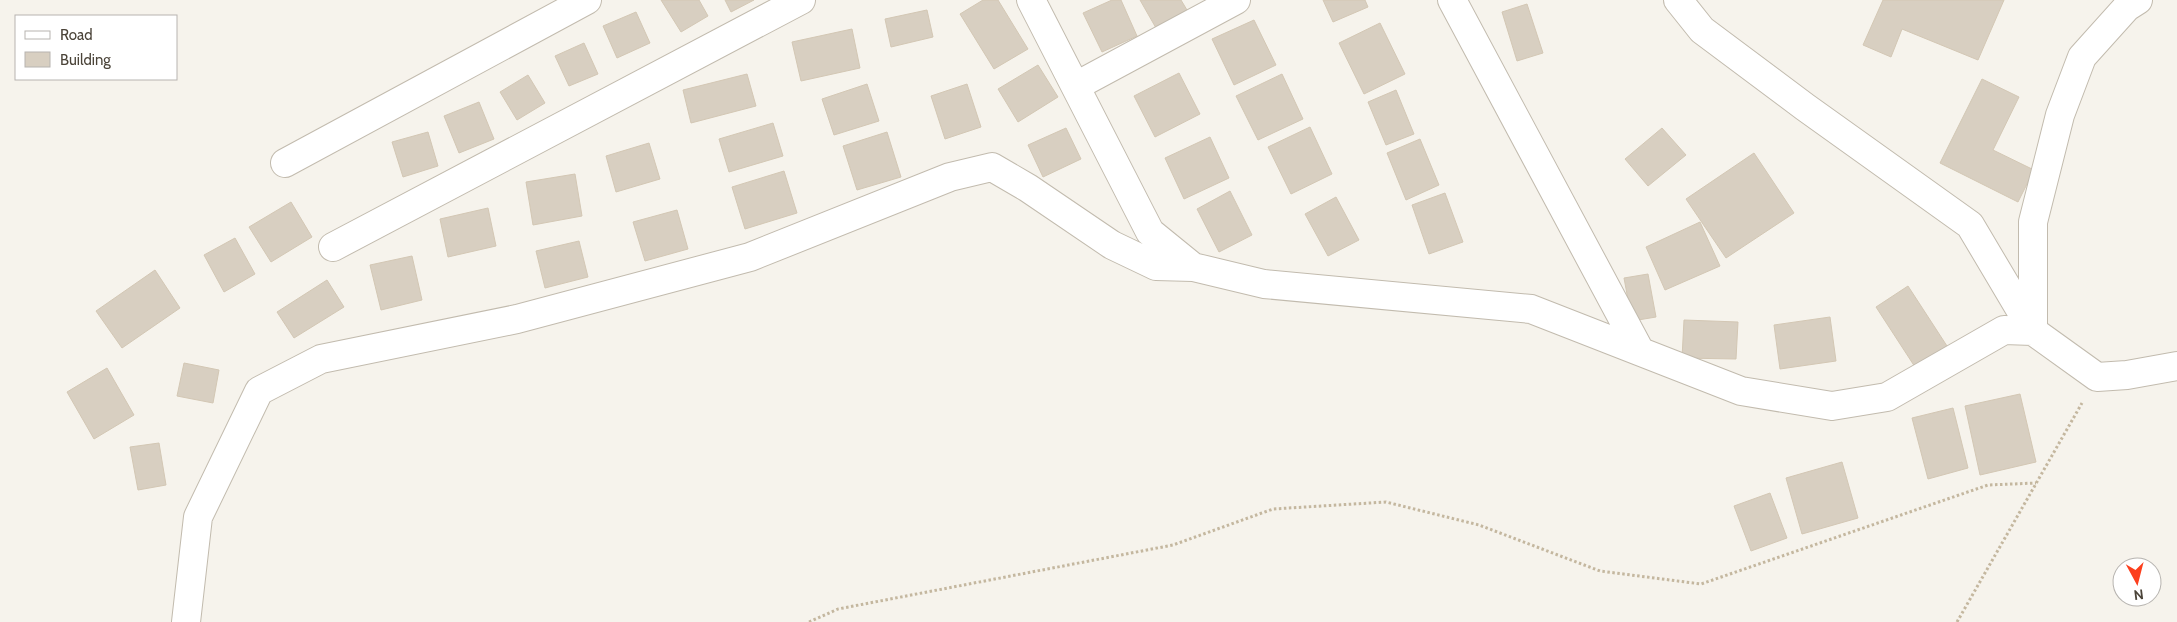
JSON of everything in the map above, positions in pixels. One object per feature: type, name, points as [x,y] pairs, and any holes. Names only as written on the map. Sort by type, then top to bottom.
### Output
[{"type":"street","points":[[286,163],[587,0]]},
{"type":"street","points":[[332,247],[801,0]]},
{"type":"street","points":[[1031,0],[1150,232],[1193,268]]},
{"type":"street","points":[[1076,86],[1236,0]]},
{"type":"street","points":[[1452,0],[1640,351]]},
{"type":"street","points":[[1678,0],[1702,30],[1805,107],[1970,225],[2033,331],[2097,377],[2128,375],[2177,366]]},
{"type":"street","points":[[2033,331],[2034,222],[2060,115],[2082,57],[2127,7],[2138,0]]},
{"type":"street","points":[[186,622],[198,517],[259,391],[321,359],[517,318],[750,258],[950,176],[992,167],[1028,188],[1112,245],[1156,266],[1193,268],[1264,284],[1531,309],[1741,391],[1832,406],[1886,397],[2004,330],[2033,331]]},
{"type":"path","points":[[1957,622],[2097,377]]},
{"type":"path","points":[[809,622],[838,609],[1173,545],[1273,509],[1386,502],[1479,525],[1600,570],[1701,584],[1988,485],[2036,484]]},
{"type":"building","points":[[661,0],[699,0],[708,16],[681,32]]},
{"type":"building","points":[[725,0],[754,0],[731,12]]},
{"type":"building","points":[[983,0],[998,0],[1028,49],[994,69],[960,14]]},
{"type":"building","points":[[1112,0],[1121,0],[1137,36],[1102,52],[1083,13]]},
{"type":"building","points":[[1140,0],[1181,0],[1187,10],[1156,28]]},
{"type":"building","points":[[1323,0],[1365,0],[1368,7],[1333,22]]},
{"type":"building","points":[[1883,0],[2004,0],[1978,60],[1902,29],[1891,57],[1863,45]]},
{"type":"building","points":[[1527,4],[1543,53],[1517,61],[1502,12]]},
{"type":"building","points":[[927,10],[933,37],[891,47],[885,19]]},
{"type":"building","points":[[636,12],[650,43],[617,58],[603,26]]},
{"type":"building","points":[[1254,20],[1276,65],[1234,85],[1212,39]]},
{"type":"building","points":[[1380,23],[1405,74],[1364,94],[1339,43]]},
{"type":"building","points":[[852,29],[860,68],[801,81],[792,42]]},
{"type":"building","points":[[584,43],[598,74],[569,86],[555,56]]},
{"type":"building","points":[[1038,65],[1058,97],[1018,122],[998,89]]},
{"type":"building","points":[[1179,73],[1200,114],[1155,137],[1134,96]]},
{"type":"building","points":[[747,74],[756,106],[691,123],[683,90]]},
{"type":"building","points":[[1282,74],[1303,119],[1258,140],[1236,96]]},
{"type":"building","points":[[528,75],[545,103],[517,120],[500,92]]},
{"type":"building","points":[[1982,79],[2019,97],[1993,150],[2034,170],[2018,202],[1940,163]]},
{"type":"building","points":[[867,84],[879,121],[834,135],[822,99]]},
{"type":"building","points":[[967,84],[981,127],[945,139],[931,96]]},
{"type":"building","points":[[1396,90],[1414,134],[1386,145],[1368,102]]},
{"type":"building","points":[[479,102],[494,139],[459,153],[444,116]]},
{"type":"building","points":[[773,123],[783,156],[729,172],[719,139]]},
{"type":"building","points":[[1310,127],[1332,174],[1291,194],[1268,147]]},
{"type":"building","points":[[1066,128],[1081,159],[1043,177],[1028,145]]},
{"type":"building","points":[[1662,128],[1686,155],[1648,186],[1625,159]]},
{"type":"building","points":[[428,132],[438,166],[403,177],[392,142]]},
{"type":"building","points":[[887,132],[901,177],[857,190],[843,146]]},
{"type":"building","points":[[1210,137],[1229,178],[1184,199],[1165,158]]},
{"type":"building","points":[[1420,139],[1439,185],[1406,200],[1387,153]]},
{"type":"building","points":[[649,143],[660,179],[616,192],[606,156]]},
{"type":"building","points":[[1754,153],[1794,213],[1726,258],[1686,199]]},
{"type":"building","points":[[784,171],[797,213],[745,229],[732,187]]},
{"type":"building","points":[[575,174],[582,216],[533,225],[526,182]]},
{"type":"building","points":[[1230,191],[1252,235],[1219,252],[1197,209]]},
{"type":"building","points":[[1445,193],[1463,242],[1429,254],[1412,205]]},
{"type":"building","points":[[1336,197],[1359,240],[1328,256],[1305,214]]},
{"type":"building","points":[[291,202],[312,237],[271,262],[249,227]]},
{"type":"building","points":[[488,208],[496,246],[448,257],[440,219]]},
{"type":"building","points":[[677,210],[688,249],[645,261],[633,222]]},
{"type":"building","points":[[1700,222],[1720,266],[1665,290],[1646,247]]},
{"type":"building","points":[[235,238],[255,274],[224,292],[204,255]]},
{"type":"building","points":[[579,241],[588,277],[545,288],[536,251]]},
{"type":"building","points":[[412,256],[422,300],[381,310],[370,265]]},
{"type":"building","points":[[155,270],[180,308],[122,348],[96,311]]},
{"type":"building","points":[[1648,274],[1656,317],[1632,321],[1624,278]]},
{"type":"building","points":[[327,280],[344,307],[294,338],[277,312]]},
{"type":"building","points":[[1908,286],[1947,346],[1915,367],[1876,307]]},
{"type":"building","points":[[1830,317],[1836,361],[1780,369],[1774,325]]},
{"type":"building","points":[[1684,320],[1738,322],[1736,359],[1682,358]]},
{"type":"building","points":[[184,363],[219,370],[213,403],[177,396]]},
{"type":"building","points":[[107,368],[134,415],[94,439],[67,392]]},
{"type":"building","points":[[2020,394],[2036,462],[1980,475],[1965,406]]},
{"type":"building","points":[[1953,408],[1968,468],[1928,479],[1912,418]]},
{"type":"building","points":[[159,443],[166,485],[138,490],[130,447]]},
{"type":"building","points":[[1842,462],[1858,518],[1802,534],[1786,478]]},
{"type":"building","points":[[1770,493],[1787,538],[1751,551],[1734,506]]}]
